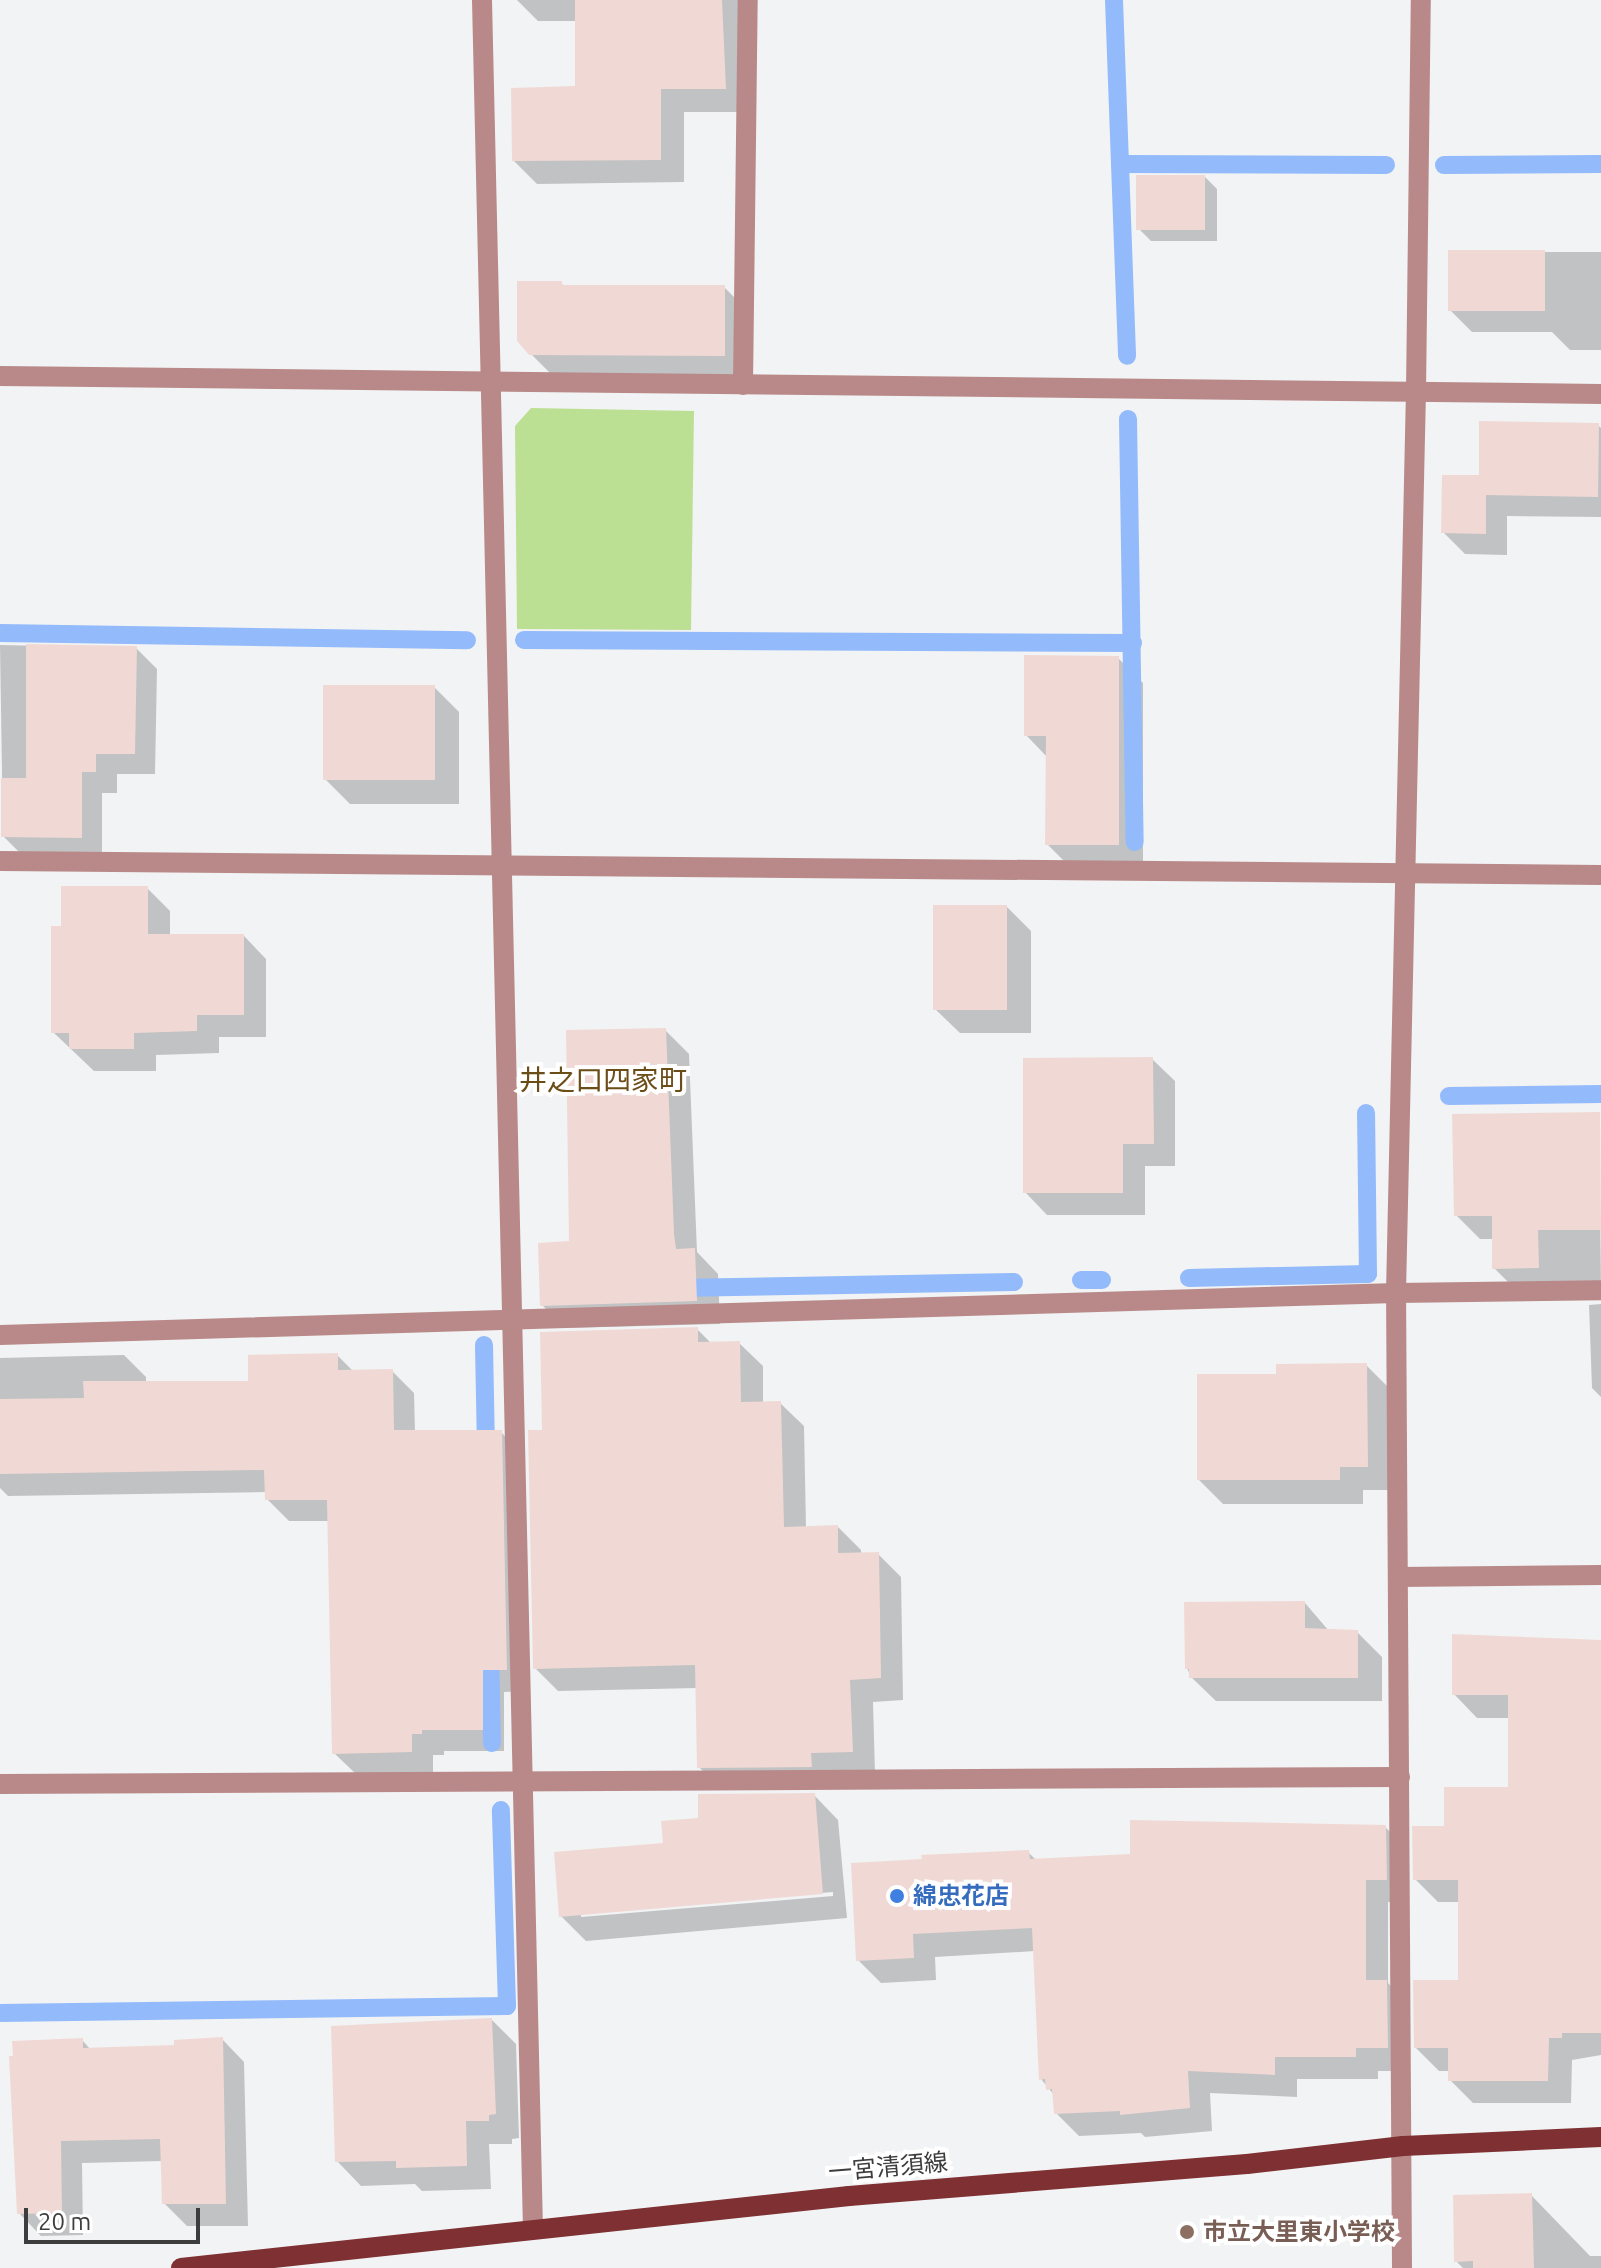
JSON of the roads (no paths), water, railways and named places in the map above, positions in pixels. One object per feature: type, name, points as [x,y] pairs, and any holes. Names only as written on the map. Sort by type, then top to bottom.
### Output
[{"type":"main road","name":"一宮清須線","points":[[181,2268],[849,2196],[1247,2164],[1403,2146],[1601,2137]]},
{"type":"street","points":[[482,0],[533,2229]]},
{"type":"street","points":[[743,385],[748,0]]},
{"type":"street","points":[[1402,2268],[1396,1293],[1416,392],[1421,0]]},
{"type":"street","points":[[0,376],[1601,394]]},
{"type":"street","points":[[0,861],[1601,875]]},
{"type":"street","points":[[0,1335],[1396,1293],[1601,1290]]},
{"type":"street","points":[[1399,1577],[1601,1575]]},
{"type":"street","points":[[0,1784],[1400,1777]]},
{"type":"waterway","points":[[1114,0],[1127,356]]},
{"type":"waterway","points":[[1120,164],[1386,165]]},
{"type":"waterway","points":[[1444,165],[1601,164]]},
{"type":"waterway","points":[[1128,419],[1135,842]]},
{"type":"waterway","points":[[0,633],[467,640]]},
{"type":"waterway","points":[[524,640],[1133,643]]},
{"type":"waterway","points":[[1449,1096],[1601,1094]]},
{"type":"waterway","points":[[1189,1278],[1368,1274],[1366,1113]]},
{"type":"waterway","points":[[1081,1280],[1102,1280]]},
{"type":"waterway","points":[[676,1288],[1014,1282]]},
{"type":"waterway","points":[[484,1345],[486,1454]]},
{"type":"waterway","points":[[490,1648],[492,1743]]},
{"type":"waterway","points":[[0,2013],[507,2006],[501,1810]]},
{"type":"place","name":"綿忠花店","points":[[897,1896]]},
{"type":"place","name":"市立大里東小学校","points":[[1187,2232]]},
{"type":"district","name":"井之口四家町","points":[[603,1080]]}]
